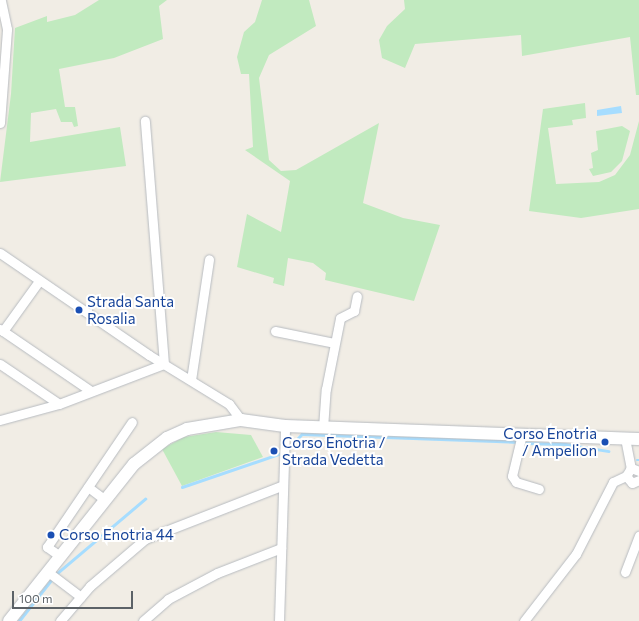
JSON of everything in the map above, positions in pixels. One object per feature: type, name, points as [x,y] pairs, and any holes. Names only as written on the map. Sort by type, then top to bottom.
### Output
[{"type":"main road","points":[[10,621],[52,575],[60,556],[134,464],[167,438],[187,429],[241,420],[285,426],[521,440],[639,439]]},
{"type":"street","points":[[0,123],[7,29],[1,0]]},
{"type":"street","points":[[145,121],[164,364]]},
{"type":"street","points":[[0,253],[164,364],[235,408],[241,420]]},
{"type":"street","points":[[191,380],[209,259]]},
{"type":"street","points":[[40,280],[2,330],[91,391]]},
{"type":"street","points":[[323,428],[334,343],[340,318],[354,311],[357,296]]},
{"type":"street","points":[[275,330],[334,343]]},
{"type":"street","points":[[0,364],[59,404]]},
{"type":"street","points":[[0,420],[59,404],[164,364]]},
{"type":"street","points":[[60,556],[47,547],[132,422]]},
{"type":"street","points":[[278,621],[281,548],[281,486],[285,426]]},
{"type":"street","points":[[625,438],[632,472],[638,483]]},
{"type":"street","points":[[521,440],[512,476],[516,482],[539,489]]},
{"type":"street","points":[[524,621],[576,554],[613,482],[632,472]]},
{"type":"street","points":[[60,621],[81,597],[144,539],[281,486]]},
{"type":"street","points":[[88,487],[105,500]]},
{"type":"street","points":[[625,572],[639,536]]},
{"type":"street","points":[[143,621],[168,599],[217,573],[281,548]]},
{"type":"street","points":[[52,575],[81,597]]},
{"type":"green space","points":[[99,0],[167,0],[159,6],[163,39],[114,58],[59,69],[65,107],[75,107],[78,126],[74,127],[72,122],[61,122],[56,109],[31,113],[30,142],[120,127],[126,166],[0,182],[11,94],[15,28],[47,16],[47,22],[75,15]]},
{"type":"green space","points":[[262,0],[309,0],[316,26],[269,55],[259,78],[269,160],[281,171],[296,170],[379,123],[363,203],[403,218],[440,225],[414,301],[325,280],[326,273],[313,263],[288,258],[284,286],[273,283],[274,278],[237,267],[247,214],[281,232],[290,181],[245,150],[253,147],[249,74],[241,74],[237,57],[244,32],[255,22]]},
{"type":"green space","points":[[404,0],[639,0],[639,95],[636,95],[630,37],[522,56],[521,35],[415,44],[405,68],[382,58],[379,40],[387,26],[405,9]]},
{"type":"green space","points":[[585,103],[586,118],[572,120],[573,125],[548,128],[556,184],[599,182],[615,175],[630,155],[639,121],[639,209],[581,218],[529,211],[543,109]]},
{"type":"green space","points":[[622,126],[630,131],[622,161],[611,172],[593,176],[589,169],[593,168],[591,153],[598,150],[596,131]]},
{"type":"green space","points":[[216,432],[251,435],[263,457],[182,486],[162,449],[184,437]]},
{"type":"water","points":[[621,106],[622,113],[597,116],[597,110]]},
{"type":"waterway","points":[[286,451],[302,434],[518,442]]},
{"type":"waterway","points":[[523,443],[565,444],[608,451]]},
{"type":"waterway","points":[[182,487],[282,453]]},
{"type":"waterway","points":[[55,575],[145,499]]},
{"type":"waterway","points":[[19,621],[52,579]]},
{"type":"place","name":"Strada Santa Rosalia","points":[[79,310]]},
{"type":"place","name":"Corso Enotria / Ampelion","points":[[605,442]]},
{"type":"place","name":"Corso Enotria / Strada Vedetta","points":[[274,451]]},
{"type":"place","name":"Corso Enotria 44","points":[[51,535]]}]
